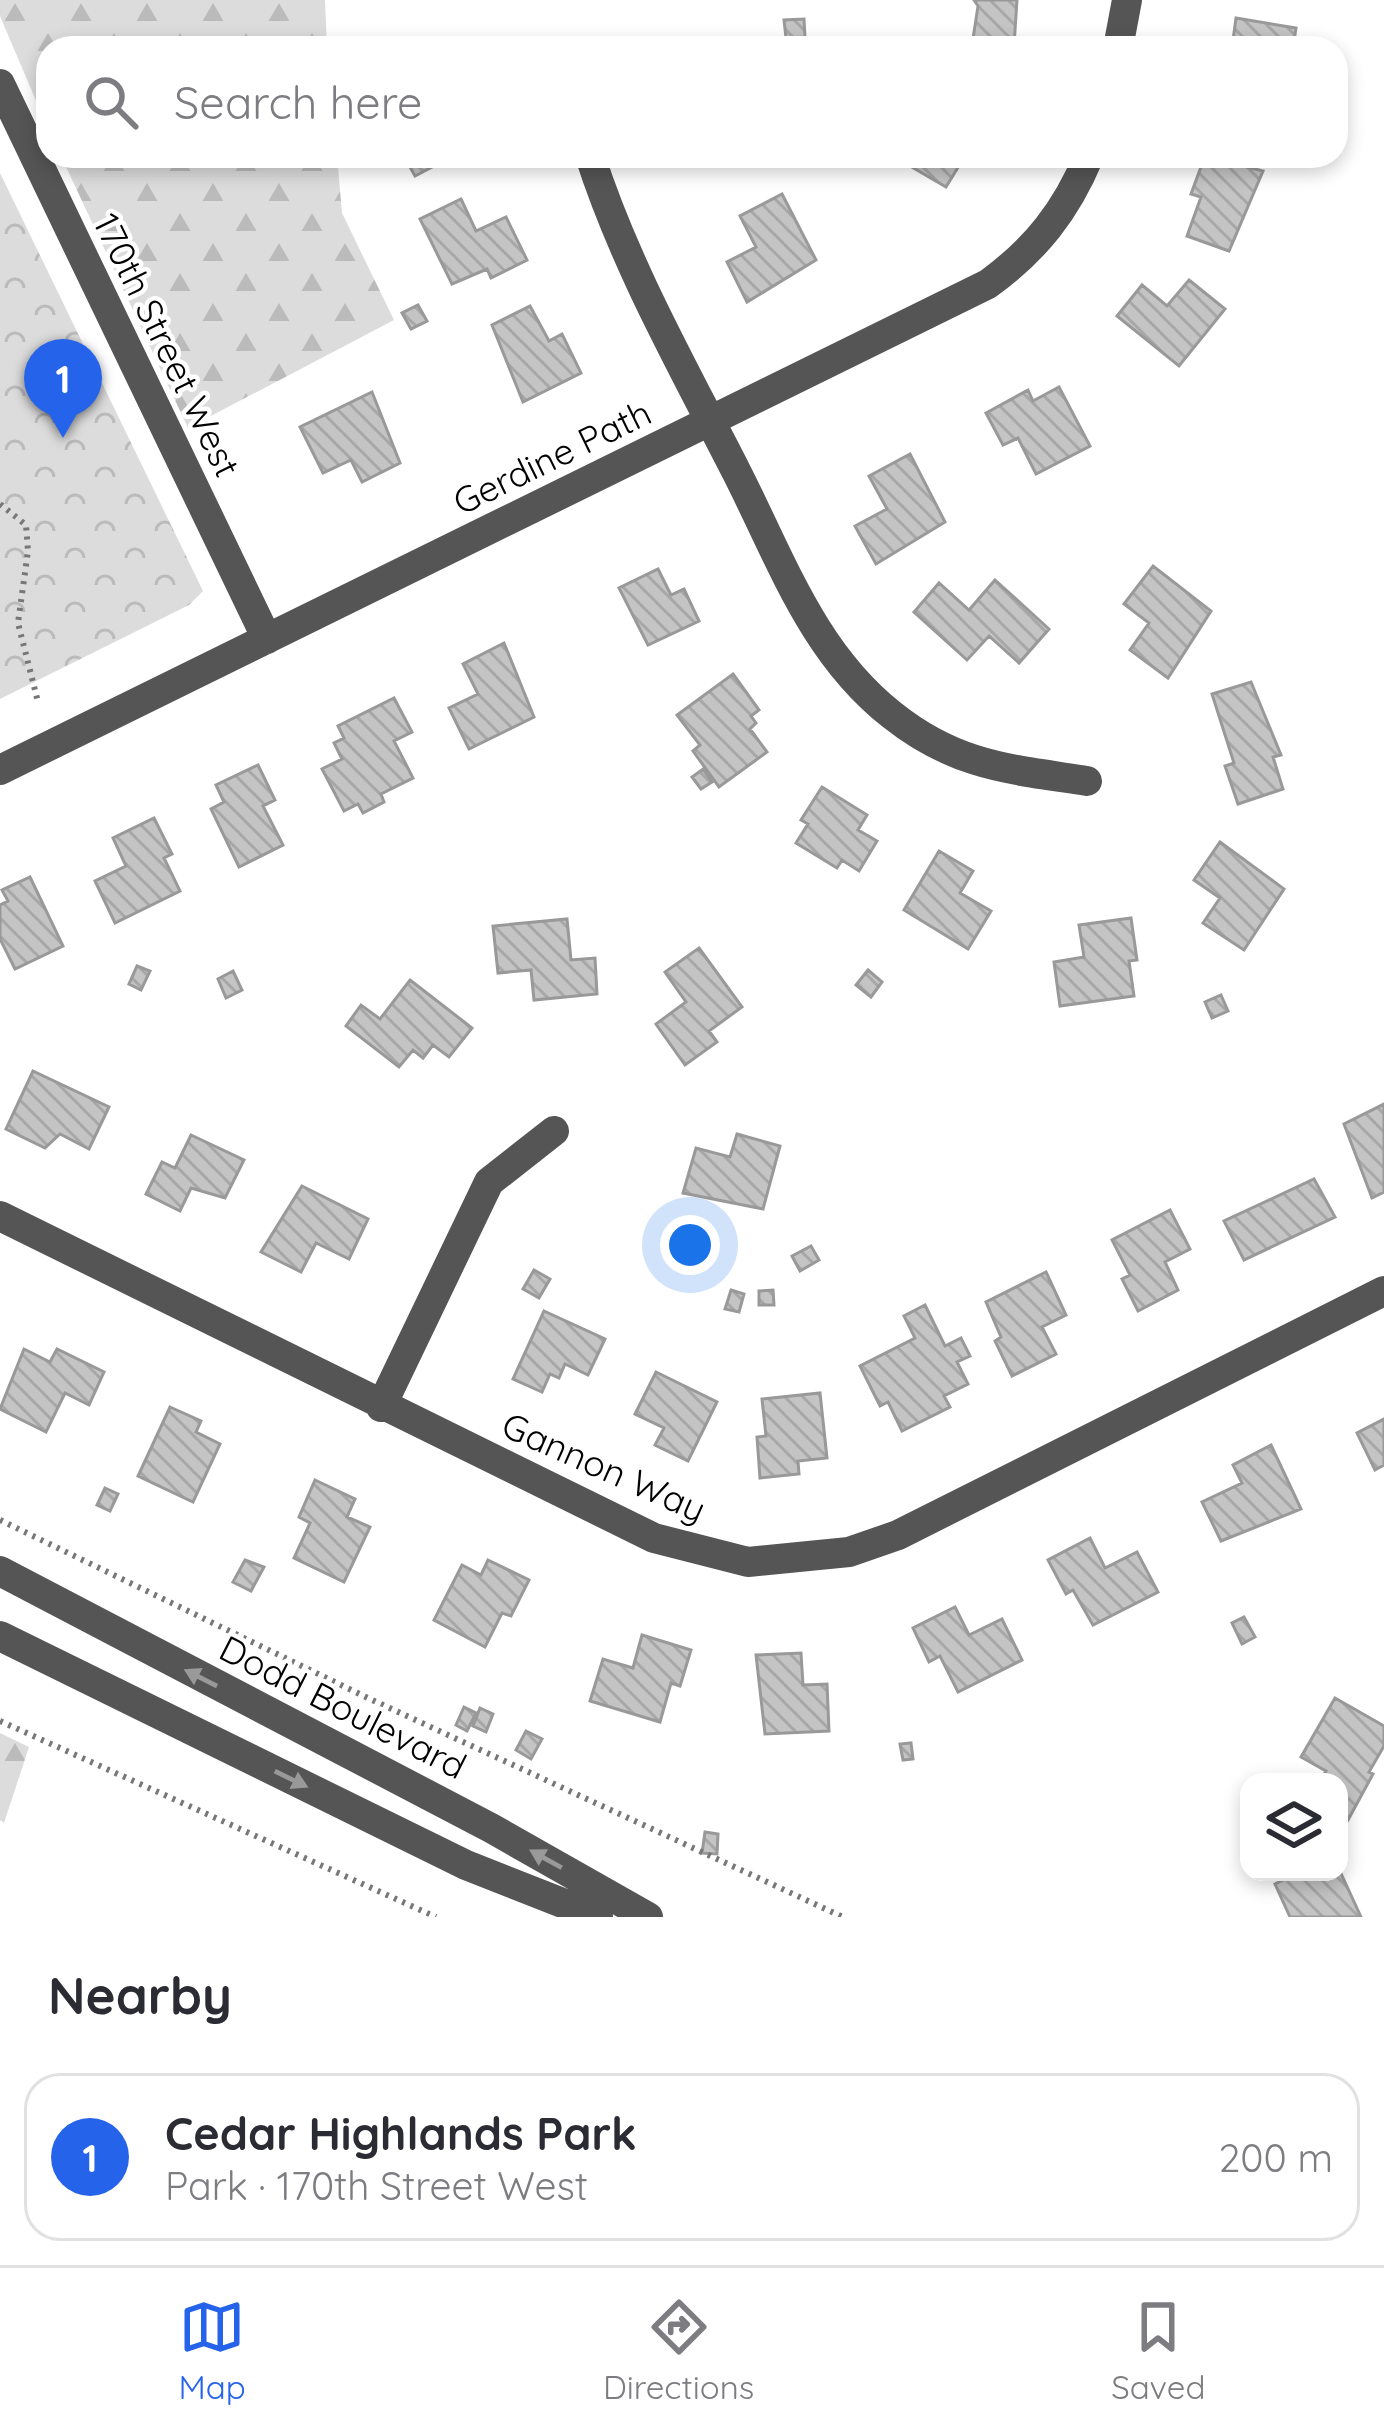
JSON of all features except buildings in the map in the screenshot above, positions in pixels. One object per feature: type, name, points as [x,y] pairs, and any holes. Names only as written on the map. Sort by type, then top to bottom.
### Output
[{"type":"street","points":[[1120,36],[1127,0]]},
{"type":"street","name":"170th Street West","points":[[0,83],[36,158]]},
{"type":"street","name":"170th Street West","points":[[41,168],[267,639]]},
{"type":"street","points":[[594,168],[605,205],[805,614],[855,683],[896,718],[971,764],[1087,781]]},
{"type":"street","name":"Gerdine Path","points":[[0,770],[988,284],[1022,260],[1058,220],[1083,168]]},
{"type":"street","points":[[382,1407],[489,1182],[554,1131]]},
{"type":"street","name":"Gannon Way","points":[[0,1216],[654,1538],[748,1562],[802,1561],[898,1535],[1384,1291]]},
{"type":"street","name":"Dodd Boulevard","points":[[0,1571],[491,1828],[648,1917]]},
{"type":"street","points":[[0,1636],[466,1865],[598,1917]]},
{"type":"path","points":[[0,504],[26,525],[28,551],[18,623],[22,656],[38,702]]},
{"type":"path","points":[[0,1520],[370,1699],[843,1917]]},
{"type":"path","points":[[0,1721],[436,1917]]},
{"type":"green space","points":[[0,0],[325,0],[326,36],[36,36],[36,101],[0,16]]},
{"type":"green space","points":[[67,168],[338,168],[342,213],[394,320],[188,428]]},
{"type":"green space","points":[[0,173],[203,591],[189,605],[0,699]]},
{"type":"green space","points":[[0,1733],[29,1747],[4,1823],[0,1820]]},
{"type":"place","name":"Cedar Highlands Park","points":[[63,438]]}]
